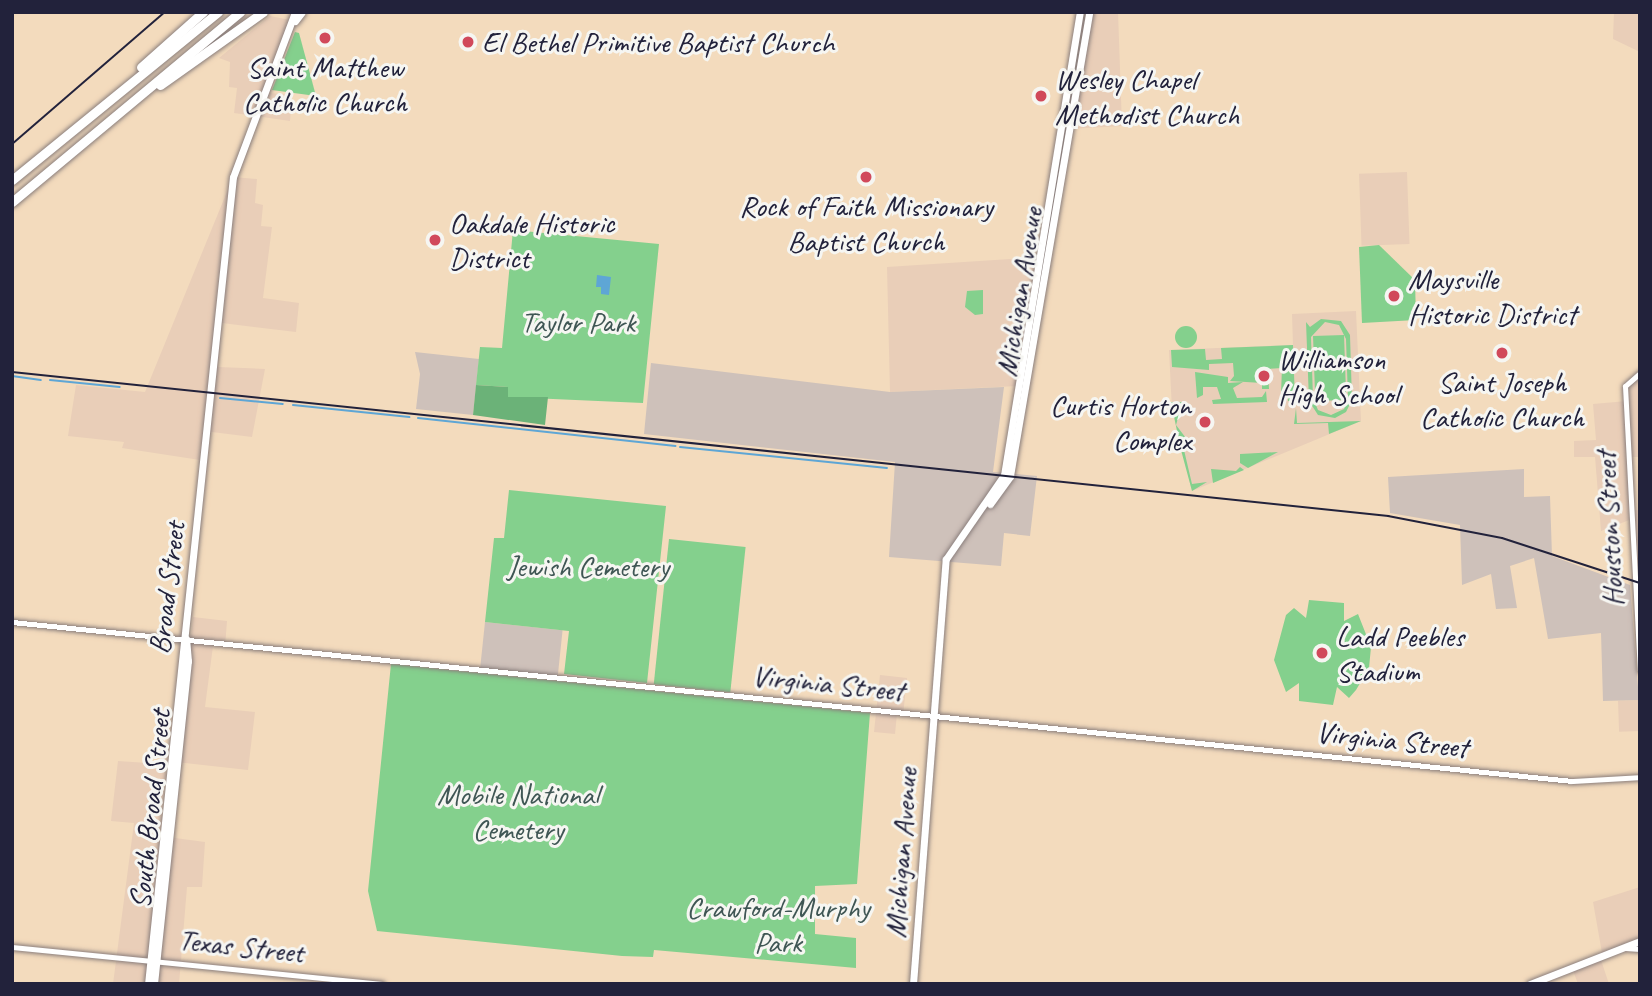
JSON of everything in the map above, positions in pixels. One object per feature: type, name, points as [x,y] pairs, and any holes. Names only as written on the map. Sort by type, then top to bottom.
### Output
[{"type":"highway","points":[[120,92],[131,76],[203,12]]},
{"type":"highway","points":[[12,180],[218,12]]},
{"type":"highway","points":[[12,202],[240,12]]},
{"type":"highway","points":[[129,104],[262,12]]},
{"type":"main road","points":[[295,17],[302,12]]},
{"type":"main road","name":"Michigan Avenue","points":[[913,984],[946,559],[1004,475],[1080,12]]},
{"type":"main road","name":"Michigan Avenue","points":[[946,559],[1010,476],[1088,12]]},
{"type":"main road","name":"Broad Street","points":[[151,984],[180,658],[186,639],[233,177],[295,17]]},
{"type":"main road","points":[[1530,984],[1640,941]]},
{"type":"street","name":"Houston Street","points":[[1640,373],[1625,386],[1640,671]]},
{"type":"street","name":"Virginia Street","points":[[12,622],[1571,781],[1640,777]]},
{"type":"street","name":"Texas Street","points":[[12,947],[382,984]]},
{"type":"street","points":[[1621,948],[1640,948]]},
{"type":"shaded area","points":[[1089,12],[1118,12],[1122,126],[1069,129]]},
{"type":"shaded area","points":[[1614,12],[1640,12],[1640,52],[1613,39]]},
{"type":"shaded area","points":[[270,16],[295,21],[268,93],[292,95],[290,121],[234,113],[237,88],[229,87],[230,62],[219,58]]},
{"type":"shaded area","points":[[1407,172],[1410,244],[1362,246],[1359,174]]},
{"type":"shaded area","points":[[233,177],[257,179],[255,203],[263,205],[261,226],[272,227],[263,298],[299,303],[296,332],[222,323],[218,367],[265,369],[252,437],[204,431],[200,460],[122,448],[124,442],[68,436],[76,385],[145,392]]},
{"type":"shaded area","points":[[1039,257],[1018,386],[890,392],[887,267]]},
{"type":"shaded area","name":"Williamson High School","points":[[1356,311],[1361,421],[1192,491],[1172,410],[1169,350],[1293,345],[1292,314]]},
{"type":"shaded area","points":[[415,352],[479,359],[473,415],[416,409],[420,374]]},
{"type":"shaded area","points":[[651,363],[890,392],[1004,387],[993,472],[1037,476],[1030,536],[1004,533],[1001,566],[889,557],[895,462],[644,434]]},
{"type":"shaded area","points":[[1640,376],[1640,457],[1631,457],[1633,510],[1640,510],[1640,633],[1632,519],[1601,531],[1595,457],[1574,457],[1574,441],[1596,440],[1593,404],[1627,401],[1626,382]]},
{"type":"shaded area","points":[[1524,469],[1524,497],[1550,496],[1552,556],[1630,585],[1639,700],[1603,701],[1601,633],[1548,639],[1534,558],[1510,566],[1517,608],[1496,609],[1491,574],[1462,585],[1460,525],[1390,513],[1388,477]]},
{"type":"shaded area","points":[[193,617],[227,621],[225,647],[213,646],[205,707],[255,712],[248,770],[167,761],[160,836],[205,842],[202,887],[187,887],[179,984],[113,984],[134,823],[111,821],[118,761],[162,764],[163,758],[180,759]]},
{"type":"shaded area","points":[[485,622],[563,630],[558,676],[480,668]]},
{"type":"shaded area","points":[[880,675],[907,678],[903,715],[897,714],[895,734],[874,732]]},
{"type":"shaded area","points":[[1639,700],[1640,731],[1619,732],[1618,701]]},
{"type":"shaded area","points":[[1640,887],[1640,937],[1605,952],[1601,960],[1609,984],[1578,984],[1571,965],[1602,953],[1593,902]]},
{"type":"green space","points":[[295,32],[299,33],[316,96],[272,90]]},
{"type":"green space","name":"Taylor Park","points":[[513,230],[659,244],[643,403],[508,397],[508,387],[476,385],[480,347],[502,348]]},
{"type":"green space","points":[[1379,245],[1415,280],[1416,320],[1362,323],[1359,247]]},
{"type":"green space","points":[[983,290],[983,314],[975,315],[965,307],[967,291]]},
{"type":"green space","points":[[1321,319],[1341,321],[1350,335],[1352,400],[1346,412],[1335,418],[1318,415],[1309,401],[1306,322],[1310,327]],"holes":[[[1325,322],[1339,325],[1346,339],[1348,399],[1344,409],[1331,415],[1318,410],[1313,398],[1311,337]]]},
{"type":"green space","points":[[1186,326],[1194,329],[1197,337],[1194,345],[1186,348],[1178,345],[1175,337],[1178,329]]},
{"type":"green space","points":[[1344,335],[1346,400],[1315,401],[1313,336]]},
{"type":"green space","points":[[1293,345],[1295,401],[1288,401],[1288,393],[1281,393],[1282,368],[1268,369],[1269,389],[1262,389],[1262,383],[1230,381],[1234,376],[1233,363],[1209,364],[1209,370],[1172,367],[1171,350],[1205,349],[1206,360],[1222,359],[1221,348]]},
{"type":"green space","points":[[1195,372],[1228,377],[1228,383],[1243,382],[1233,388],[1237,398],[1262,397],[1266,391],[1267,402],[1213,404],[1212,400],[1221,399],[1217,387],[1203,387],[1203,395],[1197,398]]},
{"type":"green space","points":[[476,385],[508,387],[508,397],[548,397],[545,425],[473,415]]},
{"type":"green space","points":[[1171,402],[1183,402],[1176,425],[1192,446],[1184,450],[1192,484],[1207,482],[1192,491],[1181,450]]},
{"type":"green space","points":[[1296,408],[1297,423],[1361,421],[1329,434],[1328,423],[1294,424]]},
{"type":"green space","points":[[1278,452],[1248,468],[1240,463],[1240,454]]},
{"type":"green space","points":[[1240,467],[1244,470],[1213,483],[1211,469],[1236,471]]},
{"type":"green space","name":"Jewish Cemetery","points":[[509,490],[666,506],[647,683],[564,674],[569,631],[485,622],[494,538],[504,538]]},
{"type":"green space","points":[[669,539],[746,547],[730,692],[654,684]]},
{"type":"green space","name":"Ladd Peebles Stadium","points":[[1309,600],[1344,603],[1344,621],[1358,614],[1371,647],[1369,668],[1356,690],[1349,698],[1337,687],[1333,705],[1299,701],[1299,683],[1286,692],[1274,660],[1286,615],[1294,608],[1306,618]]},
{"type":"green space","name":"Mobile National Cemetery","points":[[391,664],[870,713],[857,884],[815,886],[815,934],[856,938],[856,968],[654,950],[653,957],[622,956],[377,931],[368,891]]},
{"type":"water","points":[[597,275],[611,277],[609,295],[601,294],[601,287],[596,287]]},
{"type":"waterway","points":[[12,376],[41,380]]},
{"type":"waterway","points":[[50,380],[120,387]]},
{"type":"waterway","points":[[220,398],[283,404]]},
{"type":"waterway","points":[[293,405],[409,417]]},
{"type":"waterway","points":[[418,418],[675,446]]},
{"type":"waterway","points":[[680,447],[887,468]]},
{"type":"railway","points":[[12,144],[165,12]]},
{"type":"railway","points":[[12,372],[1388,516],[1502,538],[1640,583]]},
{"type":"place","name":"Saint Matthew Catholic Church","points":[[325,38]]},
{"type":"place","name":"El Bethel Primitive Baptist Church","points":[[468,42]]},
{"type":"place","name":"Wesley Chapel Methodist Church","points":[[1041,96]]},
{"type":"place","name":"Rock of Faith Missionary Baptist Church","points":[[866,177]]},
{"type":"place","name":"Oakdale Historic District","points":[[435,240]]},
{"type":"place","name":"Maysville Historic District","points":[[1394,296]]},
{"type":"place","name":"Saint Joseph Catholic Church","points":[[1502,353]]},
{"type":"place","name":"Williamson High School","points":[[1264,376]]},
{"type":"place","name":"Curtis Horton Complex","points":[[1205,422]]},
{"type":"place","name":"Ladd Peebles Stadium","points":[[1322,653]]},
{"type":"park label","name":"Crawford-Murphy Park","points":[[778,924]]}]
